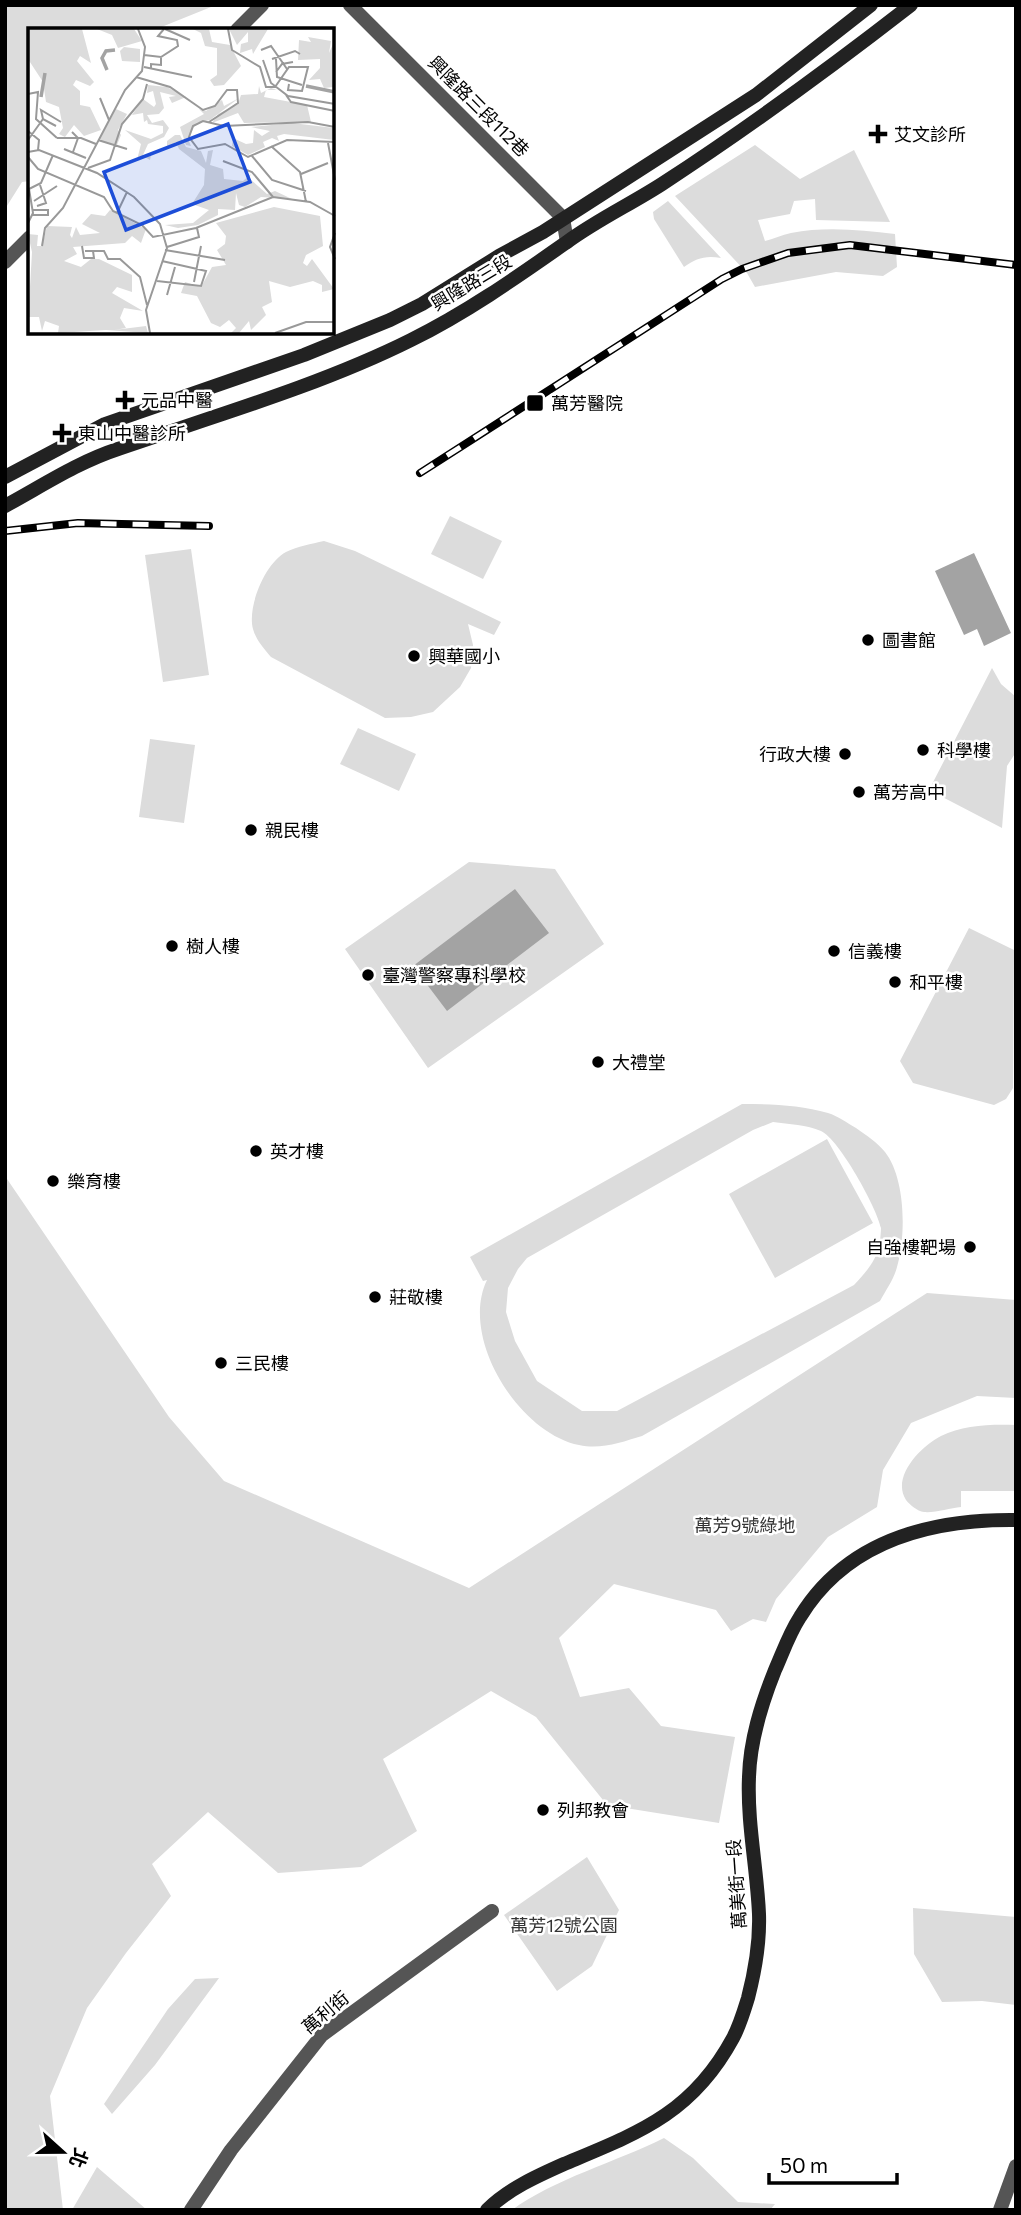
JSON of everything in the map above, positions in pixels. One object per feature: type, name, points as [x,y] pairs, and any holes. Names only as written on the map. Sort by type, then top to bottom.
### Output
[{"type":"main road","name":"興隆路三段","points":[[5,477],[105,424],[304,355],[422,304],[543,232],[756,95],[871,5]]},
{"type":"main road","name":"興隆路三段","points":[[5,506],[57,477],[119,449],[300,386],[410,340],[491,295],[567,242],[660,185],[810,83],[911,5]]},
{"type":"main road","name":"萬美街一段","points":[[487,2210],[515,2188],[628,2137],[672,2112],[705,2079],[734,2036],[749,1993],[759,1941],[749,1806],[753,1734],[789,1637],[814,1597],[830,1580],[858,1558],[902,1535],[929,1527],[975,1521],[1016,1520]]},
{"type":"street","points":[[239,28],[262,5]]},
{"type":"street","name":"興隆路三段112巷","points":[[351,5],[563,218]]},
{"type":"street","points":[[563,218],[567,242]]},
{"type":"street","points":[[5,262],[28,239]]},
{"type":"street","name":"萬利街","points":[[191,2210],[231,2150],[322,2035],[492,1911]]},
{"type":"street","points":[[1000,2210],[1016,2166]]},
{"type":"green space","points":[[5,5],[216,5],[159,28],[28,28],[28,181],[22,182],[5,209]]},
{"type":"green space","points":[[755,145],[800,179],[854,150],[890,222],[816,220],[815,199],[794,201],[790,214],[758,220],[765,241],[791,233],[830,229],[895,234],[897,267],[883,276],[836,272],[755,287],[747,273],[675,196]]},
{"type":"green space","points":[[668,201],[721,258],[701,258],[684,267],[654,219],[653,212]]},
{"type":"green space","points":[[450,516],[502,541],[483,579],[431,554]]},
{"type":"green space","points":[[324,541],[355,551],[501,622],[494,635],[468,624],[473,645],[471,668],[460,687],[433,712],[411,717],[385,718],[271,657],[258,641],[253,629],[253,609],[265,575],[286,552]]},
{"type":"green space","points":[[191,549],[209,675],[163,682],[145,555]]},
{"type":"green space","points":[[992,668],[1001,684],[1016,697],[1016,752],[1007,766],[1002,828],[929,790]]},
{"type":"green space","points":[[358,728],[416,754],[399,791],[340,764]]},
{"type":"green space","points":[[150,739],[195,745],[184,823],[139,817]]},
{"type":"green space","points":[[469,862],[555,869],[604,944],[428,1068],[345,949]]},
{"type":"green space","points":[[969,928],[1014,950],[1013,1088],[1006,1099],[994,1105],[913,1083],[900,1061]]},
{"type":"green space","points":[[742,1104],[818,1110],[839,1118],[868,1136],[885,1152],[892,1163],[900,1192],[903,1224],[900,1254],[894,1276],[880,1301],[642,1436],[603,1446],[579,1445],[557,1437],[535,1422],[516,1403],[500,1380],[488,1355],[481,1329],[480,1303],[487,1280],[483,1281],[470,1257]],"holes":[[[773,1122],[810,1127],[829,1137],[847,1160],[878,1218],[881,1228],[878,1250],[854,1285],[617,1411],[582,1411],[537,1381],[515,1341],[506,1312],[508,1288],[527,1258],[753,1130]]]},
{"type":"green space","points":[[827,1139],[873,1223],[775,1278],[729,1194]]},
{"type":"green space","name":"萬芳9號綠地","points":[[5,1176],[169,1417],[224,1481],[469,1588],[927,1293],[1016,1300],[1016,1398],[977,1396],[911,1423],[883,1470],[877,1507],[828,1537],[776,1599],[766,1622],[753,1619],[731,1631],[716,1610],[614,1584],[559,1638],[580,1697],[629,1688],[661,1726],[735,1737],[719,1823],[607,1805],[536,1717],[491,1691],[383,1759],[417,1831],[361,1867],[278,1873],[208,1812],[152,1864],[171,1896],[87,2008],[50,2096],[63,2210],[5,2210]]},
{"type":"green space","points":[[1016,1425],[1016,1491],[961,1491],[961,1507],[933,1512],[919,1510],[906,1500],[902,1491],[905,1472],[917,1455],[933,1441],[968,1427]]},
{"type":"green space","name":"萬芳12號公園","points":[[587,1857],[619,1910],[592,1966],[557,1991],[504,1915]]},
{"type":"green space","points":[[913,1908],[1016,1917],[1016,2005],[982,2001],[942,2002],[914,1954]]},
{"type":"green space","points":[[219,1978],[155,2065],[112,2114],[104,2104],[168,2009],[195,1979]]},
{"type":"green space","points":[[664,2138],[693,2158],[738,2202],[775,2204],[770,2210],[512,2210],[566,2180]]},
{"type":"green space","points":[[97,2167],[147,2210],[72,2210]]},
{"type":"shaded area","points":[[974,553],[1011,633],[984,646],[977,629],[964,635],[935,571]]},
{"type":"shaded area","points":[[515,889],[549,933],[447,1011],[413,966]]},
{"type":"railway","points":[[420,473],[722,279],[742,269],[788,253],[850,245],[1016,265]]},
{"type":"railway","points":[[5,531],[78,523],[209,526]]},
{"type":"place","name":"艾文診所","points":[[878,134]]},
{"type":"place","name":"元品中醫","points":[[125,400]]},
{"type":"place","name":"萬芳醫院","points":[[535,403]]},
{"type":"place","name":"東山中醫診所","points":[[62,433]]},
{"type":"place","name":"圖書館","points":[[868,640]]},
{"type":"place","name":"興華國小","points":[[414,656]]},
{"type":"place","name":"科學樓","points":[[923,750]]},
{"type":"place","name":"行政大樓","points":[[845,754]]},
{"type":"place","name":"萬芳高中","points":[[859,792]]},
{"type":"place","name":"親民樓","points":[[251,830]]},
{"type":"place","name":"樹人樓","points":[[172,946]]},
{"type":"place","name":"信義樓","points":[[834,951]]},
{"type":"place","name":"臺灣警察專科學校","points":[[368,975]]},
{"type":"place","name":"和平樓","points":[[895,982]]},
{"type":"place","name":"大禮堂","points":[[598,1062]]},
{"type":"place","name":"英才樓","points":[[256,1151]]},
{"type":"place","name":"樂育樓","points":[[53,1181]]},
{"type":"place","name":"自強樓靶場","points":[[970,1247]]},
{"type":"place","name":"莊敬樓","points":[[375,1297]]},
{"type":"place","name":"三民樓","points":[[221,1363]]},
{"type":"place","name":"列邦教會","points":[[543,1810]]}]
